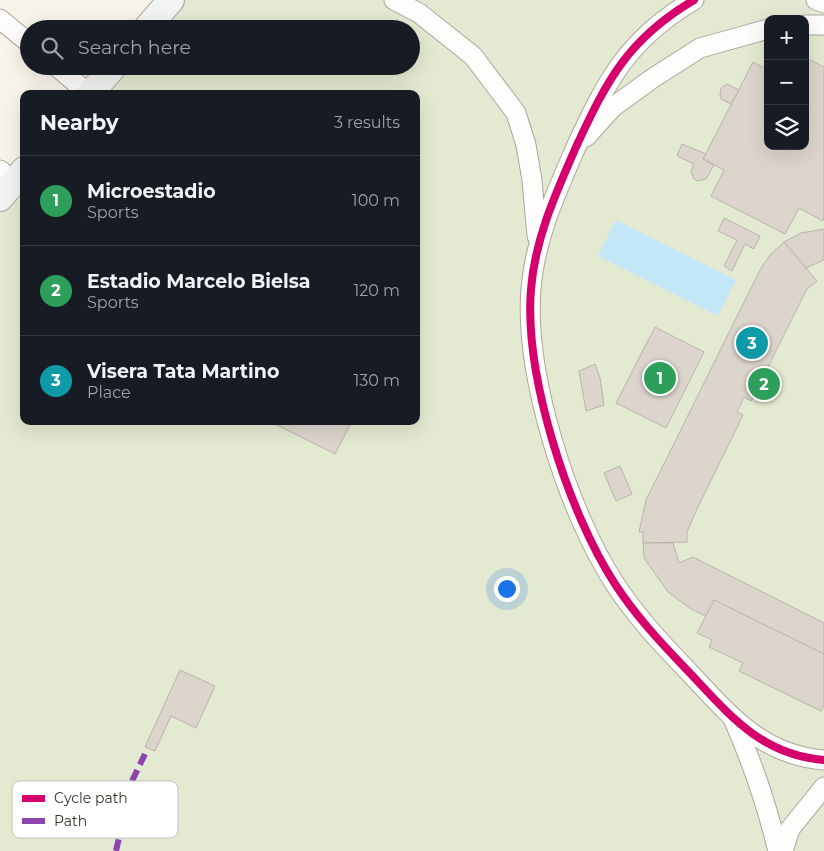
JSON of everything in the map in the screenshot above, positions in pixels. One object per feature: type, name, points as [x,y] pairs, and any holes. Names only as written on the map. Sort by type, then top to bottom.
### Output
[{"type":"main road","points":[[154,20],[171,0]]},
{"type":"main road","points":[[93,90],[106,75]]},
{"type":"street","points":[[394,0],[419,13],[473,56],[516,113],[526,145],[532,180],[538,244]]},
{"type":"street","points":[[694,0],[666,16],[614,72],[595,104],[558,184],[538,244],[531,290],[533,356],[555,449],[590,539],[615,584],[658,640],[734,721],[770,745],[805,759],[824,760]]},
{"type":"street","points":[[816,0],[824,3]]},
{"type":"street","points":[[0,19],[20,36]]},
{"type":"street","points":[[809,24],[824,25]]},
{"type":"street","points":[[576,148],[613,108],[653,78],[700,48],[764,30]]},
{"type":"street","points":[[67,75],[84,90]]},
{"type":"street","points":[[734,721],[753,764],[778,851]]},
{"type":"street","points":[[783,851],[790,829],[824,787]]},
{"type":"green space","points":[[171,0],[824,0],[824,851],[0,851],[0,198],[20,175],[20,425],[420,425],[420,90],[93,90],[106,75],[420,75],[420,20],[154,20]]},
{"type":"water","points":[[616,220],[736,280],[718,316],[598,256]]},
{"type":"building","points":[[809,59],[824,67],[824,218],[823,221],[799,208],[785,234],[711,196],[724,170],[703,159],[753,62],[764,68],[764,150],[809,150]]},
{"type":"building","points":[[727,84],[739,90],[731,104],[721,99],[720,95],[721,88]]},
{"type":"building","points":[[682,144],[706,154],[703,159],[714,165],[706,179],[698,181],[694,179],[691,171],[694,164],[677,156]]},
{"type":"building","points":[[724,218],[760,236],[754,249],[745,244],[732,271],[724,266],[737,240],[718,231]]},
{"type":"building","points":[[824,229],[824,260],[806,268],[784,242],[801,233]]},
{"type":"building","points":[[784,242],[817,281],[807,289],[751,401],[744,397],[737,412],[743,415],[697,509],[687,532],[687,542],[643,543],[643,532],[639,532],[646,500],[761,268],[770,255]]},
{"type":"building","points":[[655,327],[704,352],[666,428],[616,403]]},
{"type":"building","points":[[595,364],[600,378],[604,405],[586,411],[579,371]]},
{"type":"building","points":[[277,425],[350,425],[335,454]]},
{"type":"building","points":[[620,466],[632,494],[616,501],[604,473]]},
{"type":"building","points":[[643,543],[673,543],[679,563],[693,557],[824,623],[824,675],[691,609],[668,592],[644,558]]},
{"type":"building","points":[[714,600],[824,654],[824,705],[821,711],[739,671],[743,663],[709,647],[712,640],[697,633]]},
{"type":"building","points":[[180,670],[215,686],[196,728],[171,716],[155,751],[145,747]]},
{"type":"marked path","points":[[132,781],[145,754]]},
{"type":"marked path","points":[[116,851],[119,838]]},
{"type":"cycle path","points":[[694,0],[652,30],[622,63],[598,101],[561,181],[542,234],[533,270],[531,323],[535,361],[542,401],[566,482],[581,520],[615,584],[640,618],[668,650],[731,716],[763,741],[781,750],[824,760]]},
{"type":"place","name":"Visera Tata Martino","points":[[752,343]]},
{"type":"place","name":"Microestadio","points":[[660,378]]},
{"type":"place","name":"Estadio Marcelo Bielsa","points":[[764,384]]}]
